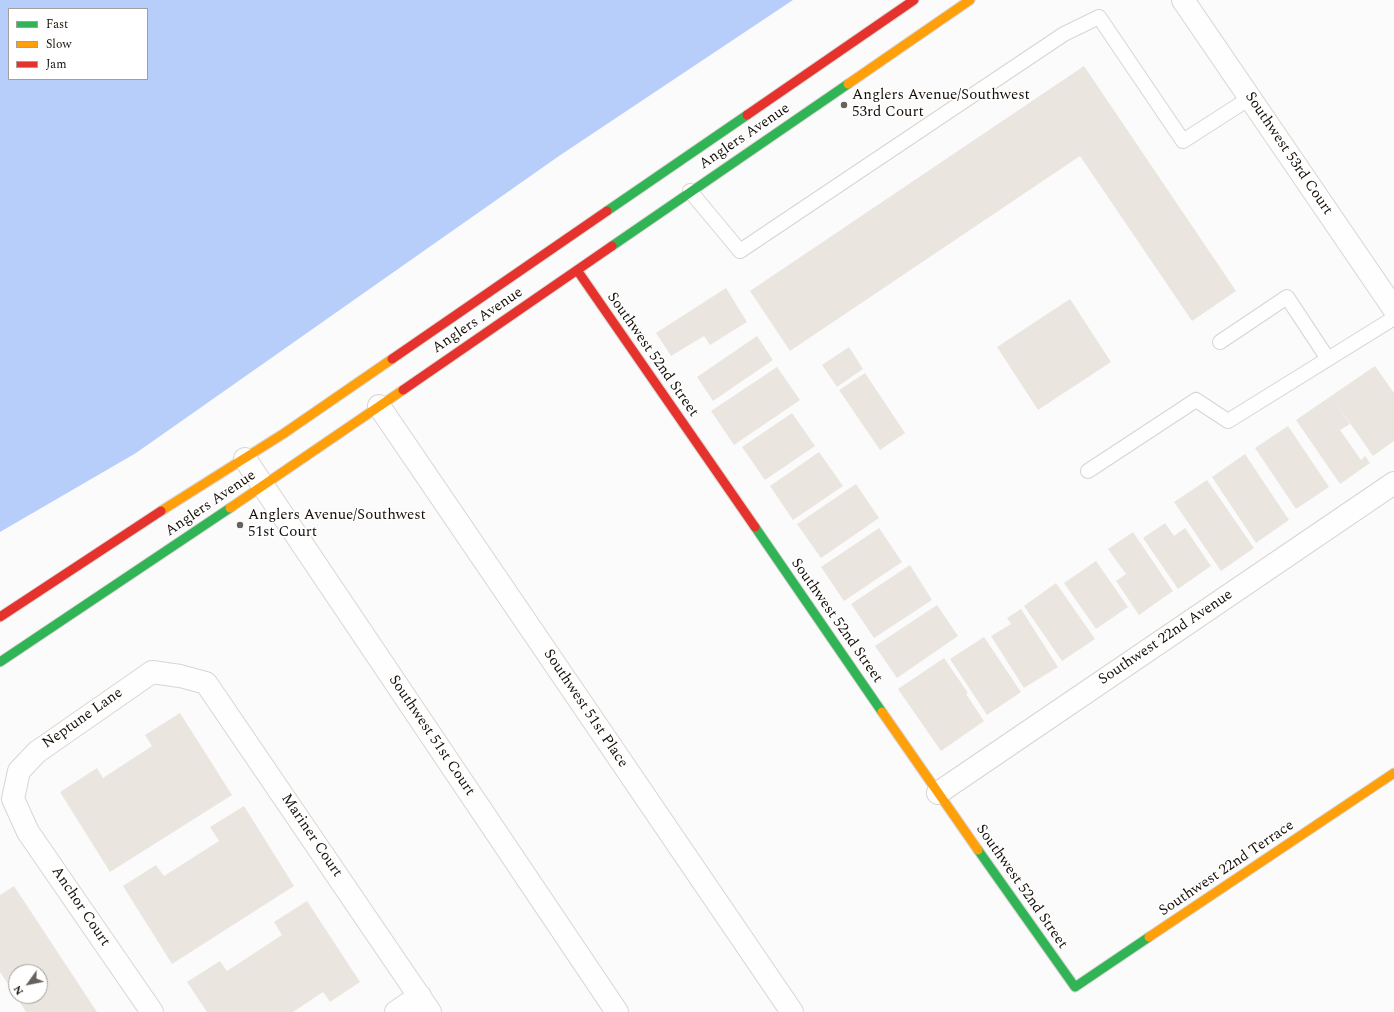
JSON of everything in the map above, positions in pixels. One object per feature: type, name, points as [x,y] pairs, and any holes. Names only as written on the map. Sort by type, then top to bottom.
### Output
[{"type":"street","name":"Anglers Avenue","points":[[0,617],[120,537],[245,459],[914,0]]},
{"type":"street","name":"Anglers Avenue","points":[[0,662],[263,486],[690,191],[970,0]]},
{"type":"street","name":"Southwest 53rd Court","points":[[1183,0],[1394,309]]},
{"type":"street","name":"Southwest 52nd Street","points":[[576,270],[1075,988]]},
{"type":"street","name":"Southwest 51st Place","points":[[379,406],[792,1012]]},
{"type":"street","name":"Southwest 51st Court","points":[[245,459],[617,1012]]},
{"type":"street","name":"Southwest 22nd Avenue","points":[[938,792],[1394,483]]},
{"type":"street","name":"Neptune Lane","points":[[13,799],[19,771],[37,752],[152,672],[180,676]]},
{"type":"street","name":"Mariner Court","points":[[180,676],[206,683],[425,1004]]},
{"type":"street","name":"Southwest 22nd Terrace","points":[[1075,988],[1394,773]]},
{"type":"street","name":"Anchor Court","points":[[13,799],[28,832],[152,1012]]},
{"type":"street","points":[[396,1012],[425,1004]]},
{"type":"lane","points":[[690,191],[740,251],[1064,34],[1099,17],[1183,141],[1250,98]]},
{"type":"lane","points":[[1220,342],[1287,297],[1328,359]]},
{"type":"lane","points":[[1088,471],[1196,400],[1228,421],[1394,318]]},
{"type":"water","points":[[0,0],[793,0],[559,156],[136,453],[0,532]]},
{"type":"building","points":[[1084,66],[1236,291],[1192,321],[1080,156],[790,351],[750,291]]},
{"type":"building","points":[[726,288],[747,322],[710,345],[704,336],[671,356],[656,333]]},
{"type":"building","points":[[1070,299],[1111,362],[1038,410],[997,347]]},
{"type":"building","points":[[757,336],[773,360],[713,401],[697,377]]},
{"type":"building","points":[[849,347],[863,369],[837,387],[822,365]]},
{"type":"building","points":[[1375,366],[1394,393],[1394,441],[1373,456],[1331,396]]},
{"type":"building","points":[[777,367],[800,400],[734,445],[711,411]]},
{"type":"building","points":[[865,373],[905,433],[880,450],[839,390]]},
{"type":"building","points":[[1331,396],[1350,424],[1340,430],[1361,460],[1365,456],[1370,463],[1340,484],[1296,420]]},
{"type":"building","points":[[792,413],[815,446],[765,480],[742,447]]},
{"type":"building","points":[[1288,426],[1329,487],[1296,509],[1255,448]]},
{"type":"building","points":[[819,452],[843,486],[793,520],[770,486]]},
{"type":"building","points":[[1245,454],[1289,520],[1256,543],[1212,477]]},
{"type":"building","points":[[1207,480],[1254,548],[1221,571],[1174,502]]},
{"type":"building","points":[[856,484],[879,518],[821,558],[797,524]]},
{"type":"building","points":[[1165,523],[1174,536],[1185,528],[1211,566],[1178,589],[1143,538]]},
{"type":"building","points":[[879,528],[902,562],[844,601],[821,567]]},
{"type":"building","points":[[1133,532],[1173,591],[1139,615],[1116,581],[1126,574],[1108,549]]},
{"type":"building","points":[[1096,561],[1128,607],[1096,629],[1064,583]]},
{"type":"building","points":[[910,565],[932,600],[874,638],[851,604]]},
{"type":"building","points":[[1056,583],[1095,639],[1062,661],[1024,606]]},
{"type":"building","points":[[937,605],[958,636],[897,678],[875,646]]},
{"type":"building","points":[[1021,609],[1058,667],[1024,688],[991,636],[1011,624],[1007,618]]},
{"type":"building","points":[[984,637],[1021,692],[987,715],[950,659]]},
{"type":"building","points":[[944,658],[968,693],[966,694],[984,721],[941,751],[898,689]]},
{"type":"building","points":[[180,713],[232,795],[110,872],[60,792],[97,768],[103,778],[152,746],[145,735]]},
{"type":"building","points":[[244,806],[294,886],[172,964],[123,886],[156,865],[164,876],[219,841],[210,827]]},
{"type":"building","points":[[14,886],[97,1012],[26,1012],[21,1004],[48,1004],[48,964],[8,964],[8,984],[0,972],[0,895]]},
{"type":"building","points":[[307,901],[360,982],[330,1002],[323,992],[293,1012],[207,1012],[187,982],[220,961],[227,971],[282,935],[274,922]]},
{"type":"traffic: fast","points":[[612,246],[848,84]]},
{"type":"traffic: fast","points":[[607,211],[747,115]]},
{"type":"traffic: fast","points":[[0,662],[230,508]]},
{"type":"traffic: fast","points":[[755,527],[882,712]]},
{"type":"traffic: fast","points":[[978,850],[1075,987],[1149,937]]},
{"type":"traffic: slow","points":[[848,84],[970,0]]},
{"type":"traffic: slow","points":[[161,511],[283,434],[392,359]]},
{"type":"traffic: slow","points":[[230,508],[403,390]]},
{"type":"traffic: slow","points":[[882,712],[978,850]]},
{"type":"traffic: slow","points":[[1149,937],[1394,773]]},
{"type":"traffic: jam","points":[[747,115],[914,0]]},
{"type":"traffic: jam","points":[[392,359],[607,211]]},
{"type":"traffic: jam","points":[[403,390],[612,246]]},
{"type":"traffic: jam","points":[[577,270],[755,527]]},
{"type":"traffic: jam","points":[[0,617],[161,511]]},
{"type":"place","name":"Anglers Avenue/Southwest 53rd Court","points":[[844,105]]},
{"type":"place","name":"Anglers Avenue/Southwest 51st Court","points":[[240,525]]}]
